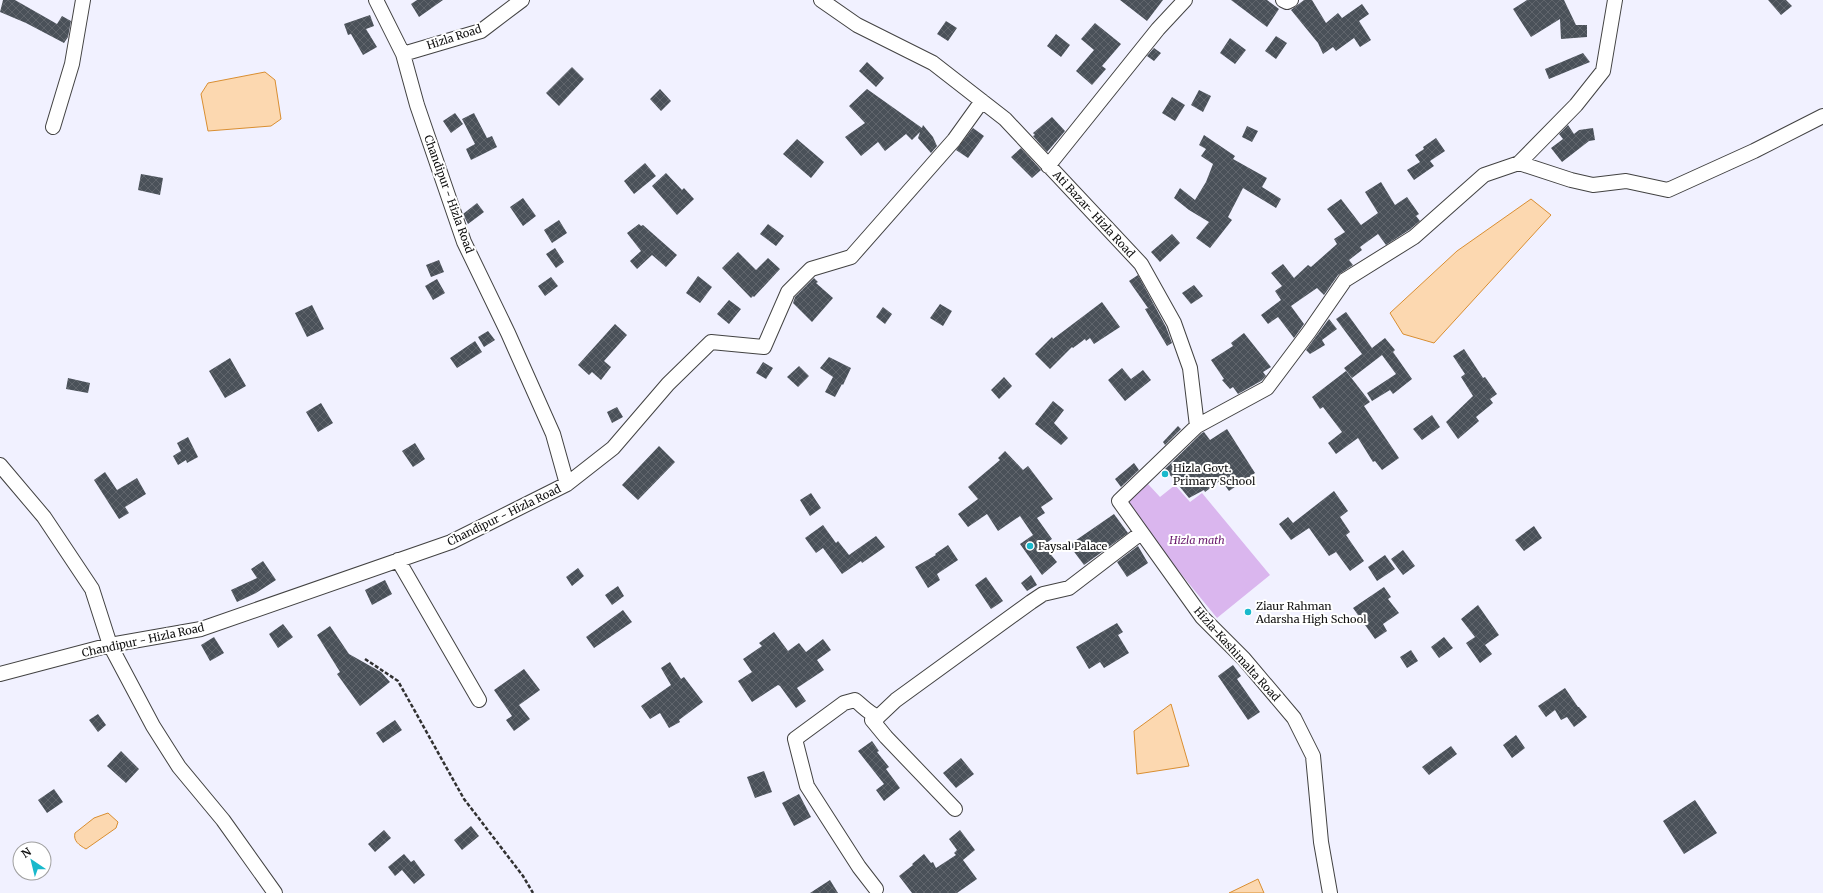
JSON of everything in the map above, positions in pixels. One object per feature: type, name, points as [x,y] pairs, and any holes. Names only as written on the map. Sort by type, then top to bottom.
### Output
[{"type":"street","points":[[53,127],[72,64],[83,0]]},
{"type":"street","name":"Chandipur - Hizla Road","points":[[0,674],[110,645],[201,629],[451,542],[567,484],[554,434],[464,242],[417,105],[403,54],[376,0]]},
{"type":"street","name":"Hizla Road","points":[[403,54],[481,31],[522,0]]},
{"type":"street","name":"Ati Bazar- Hizla Road","points":[[821,0],[857,25],[933,63],[1005,119],[1141,264],[1174,323],[1190,368],[1197,426]]},
{"type":"street","points":[[1048,166],[1158,29],[1185,0]]},
{"type":"street","points":[[1283,0],[1287,2],[1291,0]]},
{"type":"street","points":[[1197,426],[1267,388],[1345,280],[1414,237],[1484,175],[1518,163],[1576,105],[1603,71],[1615,0]]},
{"type":"street","points":[[567,484],[613,448],[668,384],[710,342],[764,347],[788,292],[811,269],[851,257],[954,140],[982,101]]},
{"type":"street","points":[[1518,163],[1571,180],[1593,185],[1626,181],[1668,190],[1754,151],[1823,116]]},
{"type":"street","name":"Hizla-Kashimalta Road","points":[[1197,426],[1119,501],[1202,617],[1244,659],[1294,718],[1313,756],[1321,842],[1330,893]]},
{"type":"street","points":[[0,465],[44,517],[92,589],[110,645],[153,726],[179,767],[223,820],[275,893]]},
{"type":"street","points":[[955,810],[886,737],[872,720],[878,717],[896,700],[1031,602],[1043,594],[1069,588],[1141,533]]},
{"type":"street","points":[[398,560],[480,700]]},
{"type":"street","points":[[876,889],[859,868],[807,786],[795,739],[844,703],[855,700],[862,705],[868,713],[878,717]]},
{"type":"path","points":[[365,659],[398,681],[464,799],[523,876],[533,893]]},
{"type":"green space","name":"Hizla math","points":[[1148,484],[1160,497],[1175,485],[1190,502],[1202,493],[1270,575],[1217,618],[1124,504]]},
{"type":"shaded area","points":[[265,72],[275,80],[281,119],[271,126],[208,131],[201,94],[208,83]]},
{"type":"shaded area","points":[[1531,199],[1551,215],[1434,343],[1403,334],[1390,313],[1457,251]]},
{"type":"shaded area","points":[[1171,704],[1189,766],[1137,774],[1134,731]]},
{"type":"shaded area","points":[[108,813],[118,822],[116,828],[86,849],[76,841],[75,833],[94,818]]},
{"type":"shaded area","points":[[1258,879],[1264,893],[1229,893]]},
{"type":"building","points":[[3,0],[15,0],[57,24],[62,16],[71,21],[68,37],[64,43],[26,23],[0,12]]},
{"type":"building","points":[[417,0],[443,0],[419,17],[411,4]]},
{"type":"building","points":[[1120,0],[1163,0],[1147,21]]},
{"type":"building","points":[[1231,0],[1267,0],[1279,9],[1267,27]]},
{"type":"building","points":[[1304,0],[1312,0],[1326,23],[1338,13],[1342,18],[1362,4],[1369,14],[1359,21],[1371,40],[1360,47],[1354,38],[1336,51],[1333,47],[1323,54],[1318,43],[1291,10]]},
{"type":"building","points":[[1527,0],[1564,0],[1576,25],[1587,25],[1587,37],[1561,39],[1560,19],[1531,37],[1513,9]]},
{"type":"building","points":[[1768,0],[1786,0],[1792,6],[1781,15]]},
{"type":"building","points":[[370,15],[374,26],[366,29],[377,47],[363,55],[351,34],[348,35],[344,24]]},
{"type":"building","points":[[946,21],[957,28],[948,41],[937,34]]},
{"type":"building","points":[[1095,23],[1121,44],[1102,66],[1106,69],[1092,85],[1076,71],[1094,50],[1081,39]]},
{"type":"building","points":[[1056,34],[1070,45],[1061,57],[1047,46]]},
{"type":"building","points":[[1276,36],[1287,43],[1276,59],[1265,51]]},
{"type":"building","points":[[1230,38],[1246,50],[1235,64],[1220,53]]},
{"type":"building","points":[[1154,48],[1161,53],[1154,61],[1147,56]]},
{"type":"building","points":[[1583,53],[1590,62],[1549,79],[1545,69]]},
{"type":"building","points":[[867,62],[884,78],[876,87],[859,71]]},
{"type":"building","points":[[572,67],[584,79],[559,106],[546,93]]},
{"type":"building","points":[[660,89],[671,101],[661,111],[650,99]]},
{"type":"building","points":[[867,89],[922,128],[923,125],[933,137],[937,146],[931,153],[918,138],[920,132],[912,140],[906,134],[885,151],[878,142],[861,156],[845,137],[865,123],[849,106]]},
{"type":"building","points":[[1199,90],[1211,96],[1203,112],[1191,105]]},
{"type":"building","points":[[1172,97],[1185,105],[1175,121],[1162,113]]},
{"type":"building","points":[[455,113],[463,124],[451,133],[443,121]]},
{"type":"building","points":[[474,113],[487,138],[492,136],[497,147],[471,160],[466,149],[475,144],[462,119]]},
{"type":"building","points":[[1052,117],[1065,131],[1047,152],[1033,136],[1035,135],[1033,133]]},
{"type":"building","points":[[1568,125],[1574,134],[1579,130],[1593,128],[1595,140],[1589,141],[1562,162],[1551,148],[1563,139],[1559,134]]},
{"type":"building","points":[[1247,126],[1258,131],[1252,142],[1242,137]]},
{"type":"building","points":[[973,128],[984,136],[968,158],[956,150]]},
{"type":"building","points":[[1204,135],[1235,156],[1233,159],[1267,178],[1262,187],[1281,199],[1276,208],[1243,188],[1228,217],[1232,220],[1210,248],[1196,238],[1209,222],[1189,210],[1174,198],[1180,188],[1195,200],[1206,182],[1213,164],[1201,156],[1206,149],[1199,145]]},
{"type":"building","points":[[1436,138],[1445,151],[1430,161],[1434,166],[1414,180],[1407,170],[1420,162],[1415,155]]},
{"type":"building","points":[[797,139],[824,162],[811,178],[783,154]]},
{"type":"building","points":[[1021,148],[1041,170],[1032,178],[1011,157]]},
{"type":"building","points":[[645,163],[656,176],[634,194],[624,181]]},
{"type":"building","points":[[666,173],[682,190],[684,188],[694,199],[677,215],[652,186]]},
{"type":"building","points":[[141,174],[163,178],[160,195],[138,190]]},
{"type":"building","points":[[1381,182],[1395,205],[1407,197],[1419,214],[1416,216],[1420,221],[1386,245],[1378,234],[1360,247],[1362,250],[1349,260],[1353,265],[1338,275],[1324,295],[1317,288],[1291,306],[1304,324],[1294,338],[1278,317],[1268,324],[1261,315],[1281,300],[1275,291],[1282,286],[1271,273],[1283,264],[1294,278],[1308,265],[1311,267],[1337,244],[1334,239],[1345,232],[1327,209],[1341,199],[1361,225],[1378,213],[1365,192]]},
{"type":"building","points":[[523,198],[536,216],[523,226],[510,207]]},
{"type":"building","points":[[477,203],[484,212],[468,224],[463,214]]},
{"type":"building","points":[[559,220],[567,233],[552,243],[544,230]]},
{"type":"building","points":[[639,224],[641,226],[643,225],[677,255],[666,267],[652,255],[637,269],[630,261],[641,251],[627,233]]},
{"type":"building","points":[[768,224],[784,236],[776,246],[760,234]]},
{"type":"building","points":[[1172,234],[1180,243],[1160,262],[1151,252]]},
{"type":"building","points":[[555,248],[564,262],[556,268],[546,254]]},
{"type":"building","points":[[738,252],[756,270],[768,258],[780,269],[754,297],[753,296],[751,298],[722,268]]},
{"type":"building","points":[[439,260],[444,272],[431,277],[426,265]]},
{"type":"building","points":[[1138,275],[1166,327],[1172,343],[1167,346],[1145,309],[1148,308],[1129,281]]},
{"type":"building","points":[[698,276],[712,287],[700,303],[686,293]]},
{"type":"building","points":[[551,277],[558,286],[545,296],[538,286]]},
{"type":"building","points":[[814,278],[818,282],[816,283],[833,298],[812,322],[793,303],[795,297]]},
{"type":"building","points":[[437,279],[445,293],[433,300],[425,286]]},
{"type":"building","points":[[1194,285],[1203,296],[1191,304],[1182,293]]},
{"type":"building","points":[[729,300],[741,309],[729,324],[717,314]]},
{"type":"building","points":[[1102,302],[1120,327],[1094,344],[1090,338],[1086,341],[1085,339],[1073,348],[1072,347],[1050,369],[1035,354],[1052,337],[1053,339]]},
{"type":"building","points":[[940,304],[952,311],[943,326],[930,318]]},
{"type":"building","points":[[312,305],[324,329],[307,337],[295,313]]},
{"type":"building","points":[[883,307],[892,314],[885,324],[876,317]]},
{"type":"building","points":[[1346,312],[1372,348],[1385,338],[1395,350],[1393,352],[1412,379],[1393,394],[1390,390],[1372,401],[1367,393],[1396,374],[1382,355],[1352,378],[1344,368],[1362,354],[1336,319]]},
{"type":"building","points":[[1329,319],[1337,329],[1322,340],[1325,345],[1310,354],[1306,350]]},
{"type":"building","points":[[615,324],[627,335],[604,361],[611,367],[601,380],[592,372],[589,375],[578,365]]},
{"type":"building","points":[[488,331],[495,340],[484,347],[478,337]]},
{"type":"building","points":[[1244,333],[1271,367],[1263,372],[1266,376],[1261,381],[1238,394],[1233,387],[1230,389],[1222,380],[1224,379],[1211,360],[1233,346],[1231,343]]},
{"type":"building","points":[[475,341],[482,352],[457,368],[450,358]]},
{"type":"building","points":[[1464,349],[1483,378],[1485,377],[1497,394],[1490,399],[1493,403],[1476,417],[1479,421],[1458,439],[1446,422],[1473,396],[1461,377],[1465,374],[1453,356]]},
{"type":"building","points":[[829,357],[851,368],[843,385],[842,384],[835,397],[825,392],[833,377],[820,368]]},
{"type":"building","points":[[230,358],[246,386],[225,398],[209,371]]},
{"type":"building","points":[[763,362],[773,368],[766,379],[756,373]]},
{"type":"building","points":[[799,366],[809,376],[798,387],[787,377]]},
{"type":"building","points":[[1122,368],[1131,379],[1143,370],[1151,380],[1125,401],[1108,380]]},
{"type":"building","points":[[1346,371],[1370,402],[1364,406],[1399,458],[1382,470],[1375,461],[1373,462],[1358,438],[1336,454],[1328,443],[1342,432],[1323,407],[1320,409],[1312,397]]},
{"type":"building","points":[[1004,377],[1012,386],[999,399],[991,390]]},
{"type":"building","points":[[68,378],[90,383],[88,393],[66,389]]},
{"type":"building","points":[[1053,401],[1064,410],[1054,423],[1068,438],[1061,445],[1035,424]]},
{"type":"building","points":[[321,403],[333,423],[318,432],[306,412]]},
{"type":"building","points":[[617,407],[623,417],[612,423],[607,412]]},
{"type":"building","points":[[1432,415],[1440,427],[1422,440],[1413,429]]},
{"type":"building","points":[[1178,426],[1181,429],[1165,445],[1163,442]]},
{"type":"building","points":[[1227,429],[1255,473],[1229,491],[1221,480],[1205,492],[1204,490],[1189,498],[1165,469],[1202,433],[1204,432],[1210,440]]},
{"type":"building","points":[[188,437],[198,457],[187,463],[186,460],[178,465],[173,456],[181,451],[177,443]]},
{"type":"building","points":[[415,443],[425,459],[413,467],[402,451]]},
{"type":"building","points":[[659,446],[675,462],[638,500],[622,485]]},
{"type":"building","points":[[1005,451],[1023,470],[1028,466],[1053,499],[1041,507],[1045,513],[1037,518],[1052,539],[1043,545],[1057,562],[1042,575],[1020,544],[1033,535],[1020,516],[998,531],[987,514],[968,527],[958,514],[978,499],[968,487],[1000,460],[998,458]]},
{"type":"building","points":[[1134,463],[1139,470],[1121,487],[1115,479]]},
{"type":"building","points":[[105,472],[117,490],[137,478],[146,494],[125,507],[129,513],[119,519],[94,480]]},
{"type":"building","points":[[1334,491],[1348,511],[1340,517],[1350,532],[1346,535],[1364,561],[1350,571],[1336,552],[1329,556],[1309,528],[1291,540],[1279,524],[1288,517],[1293,523]]},
{"type":"building","points":[[811,493],[821,508],[810,516],[800,500]]},
{"type":"building","points":[[1114,514],[1128,533],[1084,565],[1069,545]]},
{"type":"building","points":[[823,525],[836,543],[838,541],[849,555],[876,536],[885,547],[862,563],[861,561],[842,574],[823,548],[816,553],[805,538]]},
{"type":"building","points":[[1534,526],[1542,538],[1524,551],[1515,540]]},
{"type":"building","points":[[948,545],[958,560],[937,574],[940,580],[928,588],[915,567],[936,555],[935,554]]},
{"type":"building","points":[[1138,546],[1148,563],[1127,577],[1117,562]]},
{"type":"building","points":[[1403,550],[1415,566],[1403,575],[1391,559]]},
{"type":"building","points":[[1385,555],[1395,569],[1377,581],[1368,567]]},
{"type":"building","points":[[263,561],[276,580],[256,593],[237,602],[231,590],[257,578],[251,569]]},
{"type":"building","points":[[578,568],[584,576],[572,586],[566,577]]},
{"type":"building","points":[[1031,575],[1037,585],[1027,591],[1021,583]]},
{"type":"building","points":[[986,577],[1003,601],[991,609],[975,585]]},
{"type":"building","points":[[385,580],[392,594],[372,605],[365,590]]},
{"type":"building","points":[[618,586],[624,596],[612,605],[605,595]]},
{"type":"building","points":[[1384,587],[1391,597],[1388,599],[1399,613],[1383,624],[1387,631],[1375,639],[1353,608]]},
{"type":"building","points":[[1478,605],[1499,635],[1485,645],[1492,654],[1480,663],[1466,643],[1475,637],[1461,619]]},
{"type":"building","points":[[623,610],[632,622],[594,648],[586,637]]},
{"type":"building","points":[[1117,623],[1123,632],[1118,635],[1129,653],[1104,668],[1100,662],[1089,669],[1076,647]]},
{"type":"building","points":[[283,624],[293,637],[278,648],[269,634]]},
{"type":"building","points":[[330,626],[349,654],[381,672],[390,682],[360,706],[337,674],[340,672],[317,635]]},
{"type":"building","points":[[774,632],[788,651],[799,643],[806,652],[823,639],[831,650],[817,660],[824,670],[797,688],[806,701],[796,708],[778,685],[752,702],[738,681],[752,672],[743,659],[762,646],[759,643]]},
{"type":"building","points":[[214,637],[224,653],[210,661],[201,645]]},
{"type":"building","points":[[1444,637],[1453,648],[1439,658],[1431,647]]},
{"type":"building","points":[[1411,650],[1418,661],[1407,668],[1400,657]]},
{"type":"building","points":[[670,662],[681,679],[684,677],[703,702],[679,720],[680,722],[669,728],[660,713],[650,719],[641,706],[671,685],[661,668]]},
{"type":"building","points":[[1233,665],[1241,676],[1237,679],[1260,712],[1248,720],[1218,676]]},
{"type":"building","points":[[524,669],[540,690],[519,705],[530,719],[514,731],[506,720],[512,716],[494,690]]},
{"type":"building","points":[[1565,688],[1587,717],[1574,727],[1567,717],[1561,720],[1555,710],[1546,717],[1538,706]]},
{"type":"building","points":[[98,714],[106,725],[98,732],[89,720]]},
{"type":"building","points":[[395,720],[402,730],[383,743],[376,733]]},
{"type":"building","points":[[1516,735],[1525,748],[1512,758],[1503,745]]},
{"type":"building","points":[[872,741],[879,751],[877,752],[889,767],[886,769],[900,788],[884,801],[876,790],[884,784],[858,751]]},
{"type":"building","points":[[1451,746],[1457,754],[1429,775],[1422,767]]},
{"type":"building","points":[[121,751],[139,769],[126,783],[107,766]]},
{"type":"building","points":[[961,758],[974,774],[956,788],[943,773]]},
{"type":"building","points":[[764,771],[772,792],[755,798],[747,777]]},
{"type":"building","points":[[54,789],[63,802],[47,813],[38,800]]},
{"type":"building","points":[[799,794],[811,817],[794,826],[782,803]]},
{"type":"building","points":[[1695,800],[1717,833],[1684,854],[1663,821]]},
{"type":"building","points":[[471,826],[479,836],[462,850],[454,840]]},
{"type":"building","points":[[384,830],[391,838],[375,852],[368,844]]},
{"type":"building","points":[[960,830],[975,850],[963,860],[977,879],[957,893],[912,893],[899,876],[924,854],[931,863],[933,862],[936,868],[956,855],[954,853],[957,850],[949,839]]},
{"type":"building","points":[[404,854],[411,862],[414,860],[425,875],[414,884],[402,870],[395,876],[388,867]]},
{"type":"building","points":[[830,880],[838,893],[810,893]]},
{"type":"place","name":"Hizla Govt. Primary School","points":[[1165,474]]},
{"type":"place","name":"Faysal Palace","points":[[1030,546]]},
{"type":"place","name":"Ziaur Rahman Adarsha High School","points":[[1248,612]]}]
